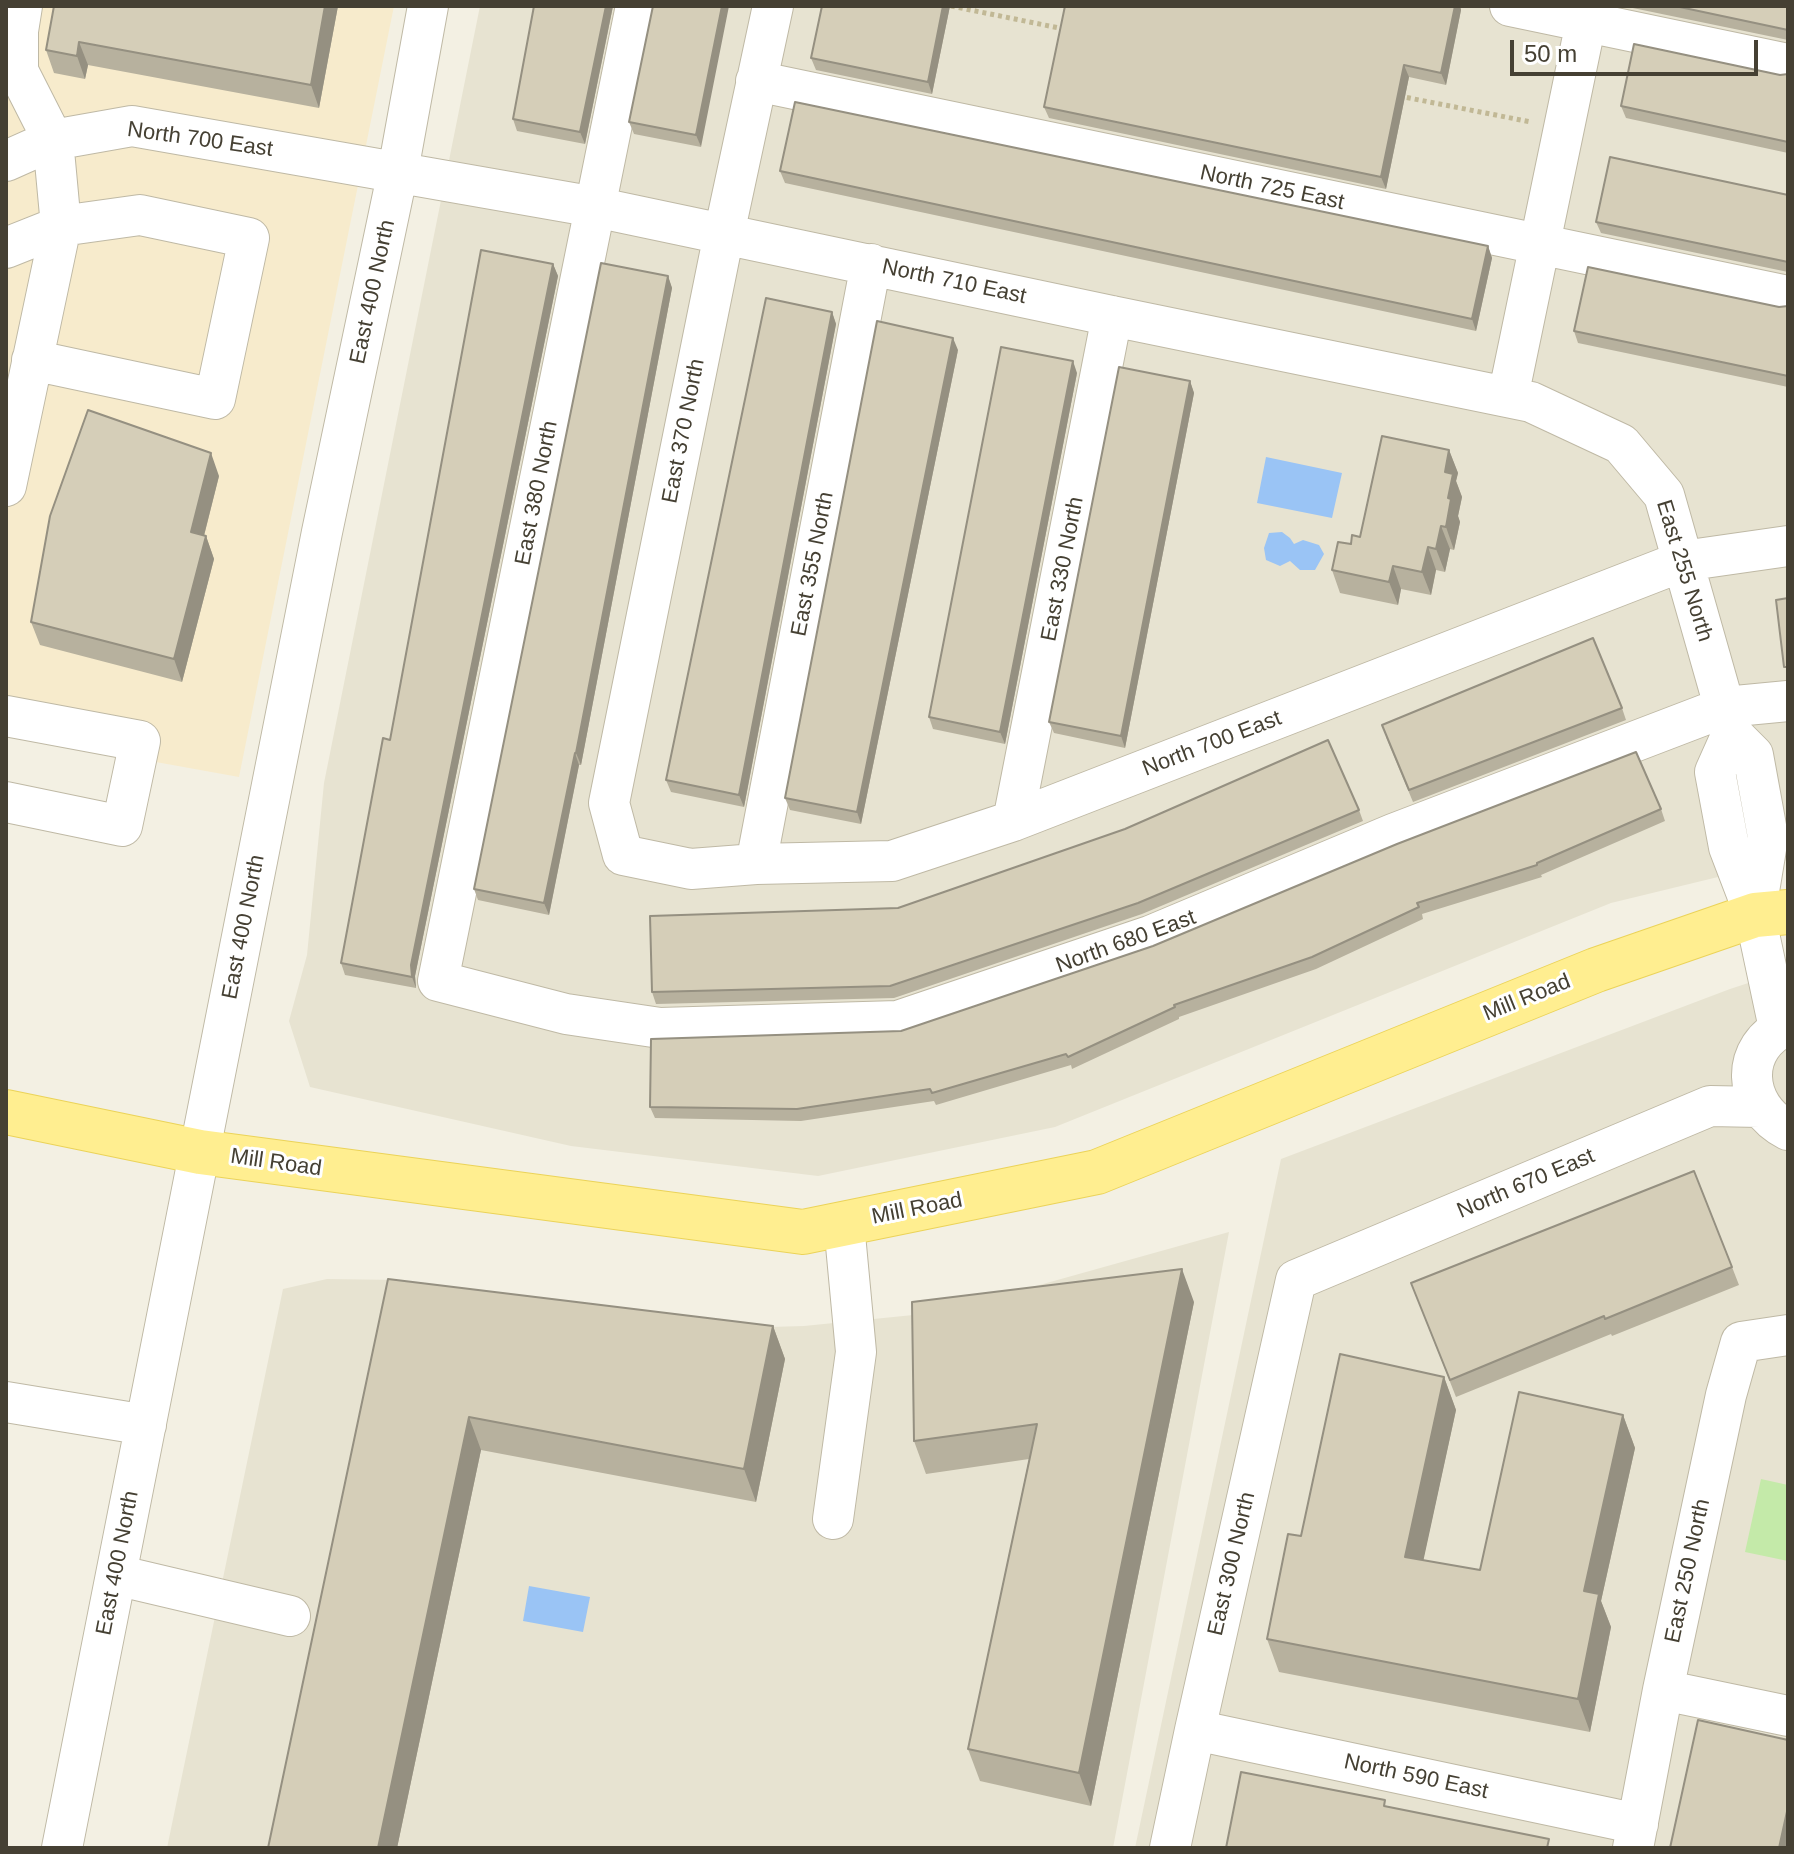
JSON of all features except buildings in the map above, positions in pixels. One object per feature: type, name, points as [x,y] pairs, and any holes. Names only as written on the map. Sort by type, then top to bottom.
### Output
[{"type":"main road","name":"Mill Road","points":[[6,1112],[200,1152],[803,1232],[1097,1172],[1596,970],[1772,914]]},
{"type":"street","points":[[7,470],[61,226],[53,140],[18,71],[18,31],[22,6]]},
{"type":"street","name":"East 400 North","points":[[62,1848],[322,532],[398,171],[428,6]]},
{"type":"street","name":"East 380 North","points":[[438,981],[636,6]]},
{"type":"street","name":"East 370 North","points":[[623,855],[609,803],[773,6]]},
{"type":"street","points":[[1510,6],[1788,64]]},
{"type":"street","points":[[1508,397],[1586,22]]},
{"type":"street","name":"North 725 East","points":[[756,81],[1788,296]]},
{"type":"street","name":"North 700 East","points":[[6,161],[53,140],[132,126],[398,171]]},
{"type":"street","name":"North 710 East","points":[[398,171],[595,207],[1508,397]]},
{"type":"street","points":[[6,248],[61,226],[140,215],[249,238],[215,399],[32,360]]},
{"type":"street","name":"East 355 North","points":[[756,864],[871,264]]},
{"type":"street","name":"East 330 North","points":[[1013,821],[1112,316]]},
{"type":"street","name":"East 255 North","points":[[1508,397],[1531,402],[1621,444],[1664,495],[1728,721],[1753,755],[1768,837],[1772,914]]},
{"type":"street","name":"North 700 East","points":[[623,855],[691,869],[756,864],[892,861],[1013,821],[1683,561],[1788,546]]},
{"type":"street","name":"North 680 East","points":[[438,981],[566,1014],[660,1028],[898,1021],[1150,936],[1393,834],[1788,701]]},
{"type":"street","points":[[6,716],[140,741],[122,826],[6,802]]},
{"type":"street","points":[[1772,914],[1784,1026],[1761,1047],[1752,1072],[1753,1090],[1774,1118]]},
{"type":"street","name":"North 670 East","points":[[1296,1280],[1710,1106],[1774,1118]]},
{"type":"street","points":[[833,1519],[856,1352],[844,1224]]},
{"type":"street","name":"East 300 North","points":[[1170,1848],[1296,1280]]},
{"type":"street","name":"East 250 North","points":[[1635,1836],[1726,1395],[1741,1342],[1788,1335]]},
{"type":"street","points":[[6,1402],[146,1425]]},
{"type":"street","points":[[116,1575],[290,1616]]},
{"type":"street","points":[[1663,1690],[1788,1716]]},
{"type":"street","name":"North 590 East","points":[[1195,1730],[1635,1836]]},
{"type":"path","points":[[951,6],[1074,30]]},
{"type":"path","points":[[1395,95],[1564,128]]},
{"type":"shaded area","points":[[6,6],[394,6],[239,777],[6,735]]},
{"type":"shaded area","points":[[480,6],[1788,6],[1788,860],[1611,903],[1055,1127],[818,1176],[571,1146],[310,1087],[289,1021],[307,955],[324,783]]},
{"type":"shaded area","points":[[1788,970],[1788,1848],[1135,1848],[1281,1159],[1730,989]]},
{"type":"shaded area","points":[[1229,1232],[1113,1848],[167,1848],[283,1289],[327,1279],[399,1280],[665,1330],[804,1326],[943,1312]]},
{"type":"green space","points":[[1761,1479],[1788,1485],[1788,1561],[1745,1552]]},
{"type":"water","points":[[1266,457],[1342,473],[1332,518],[1257,503]]},
{"type":"water","points":[[1282,532],[1294,544],[1303,540],[1319,545],[1324,554],[1315,570],[1300,570],[1290,561],[1280,566],[1266,560],[1264,548],[1269,533]]},
{"type":"water","points":[[529,1586],[590,1597],[583,1632],[523,1621]]}]
